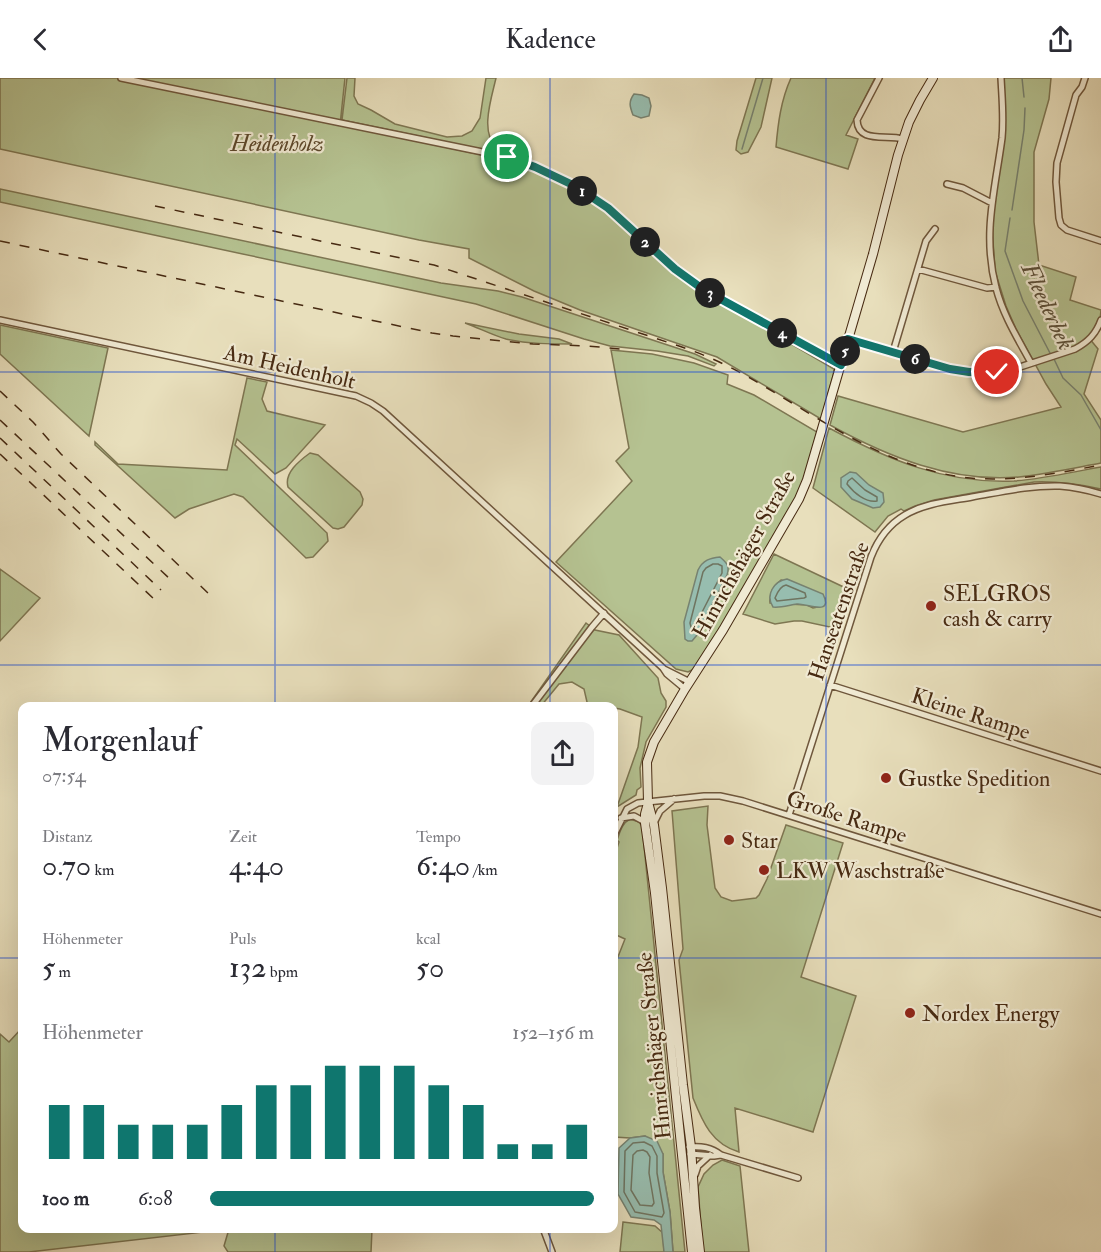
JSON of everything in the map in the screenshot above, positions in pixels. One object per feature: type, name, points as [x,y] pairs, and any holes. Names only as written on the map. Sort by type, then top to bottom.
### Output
[{"type":"main road","name":"Hinrichshäger Straße","points":[[700,1252],[692,1151],[660,869],[650,824],[645,814],[648,802],[649,755],[654,742],[723,630],[799,499],[807,480],[878,237],[903,139],[913,113],[933,78]]},
{"type":"main road","name":"Hinrichshäger Straße","points":[[650,824],[649,860],[655,893],[692,1252]]},
{"type":"street","points":[[121,78],[507,157],[535,167],[575,186],[608,208],[675,269],[704,290],[841,365]]},
{"type":"street","points":[[879,78],[857,120],[857,126],[860,132],[867,135],[903,139]]},
{"type":"street","points":[[1000,78],[1002,136],[992,203],[990,247],[996,287],[1006,314],[1031,363]]},
{"type":"street","points":[[1085,78],[1076,95],[1059,153],[1056,182],[1059,218],[1061,225],[1067,230],[1101,241]]},
{"type":"street","points":[[946,184],[963,188],[992,203]]},
{"type":"street","points":[[893,352],[926,241],[935,229]]},
{"type":"street","points":[[918,268],[987,288],[996,287]]},
{"type":"street","name":"Am Heidenholt","points":[[0,320],[356,396],[371,403],[383,411],[663,668],[688,686]]},
{"type":"street","points":[[848,339],[950,369],[997,372],[1017,368],[1075,349],[1096,333],[1101,320]]},
{"type":"street","name":"Hanseatenstraße","points":[[789,815],[873,552],[887,529],[904,515],[925,506],[1022,488],[1060,486],[1101,494]]},
{"type":"street","points":[[535,702],[604,613]]},
{"type":"street","name":"Kleine Rampe","points":[[830,686],[1101,771]]},
{"type":"street","name":"Große Rampe","points":[[648,802],[704,796],[730,798],[1101,914]]},
{"type":"street","points":[[621,818],[634,816],[650,824],[674,799]]},
{"type":"street","points":[[618,825],[627,809],[633,805],[648,802]]},
{"type":"street","points":[[692,1151],[705,1147],[716,1150],[721,1155]]},
{"type":"street","points":[[682,1151],[721,1155],[798,1178]]},
{"type":"street","points":[[694,1179],[698,1166],[710,1155]]},
{"type":"street","points":[[545,1233],[552,1252]]},
{"type":"green space","name":"Heidenholz","points":[[0,78],[345,78],[340,125],[506,160],[533,169],[574,188],[606,210],[672,271],[702,292],[834,369],[821,419],[717,357],[580,310],[534,291],[469,258],[469,249],[0,149]]},
{"type":"green space","points":[[347,78],[355,78],[354,96],[358,104],[395,124],[447,137],[462,136],[472,131],[480,118],[486,78],[496,78],[488,114],[489,133],[497,147],[510,152],[509,155],[342,120]]},
{"type":"green space","points":[[756,78],[772,78],[761,127],[748,152],[741,154],[736,150],[737,141]]},
{"type":"green space","points":[[791,78],[875,78],[846,135],[858,139],[848,169],[776,147],[780,112]]},
{"type":"green space","points":[[1003,78],[1051,78],[1049,99],[1034,152],[1034,222],[1039,265],[1076,277],[1070,300],[1101,310],[1098,325],[1089,338],[1098,349],[1084,394],[1101,420],[1101,463],[1029,476],[994,478],[945,472],[921,465],[852,437],[830,425],[838,396],[963,432],[1061,407],[1016,329],[995,271],[992,226],[999,166]]},
{"type":"green space","points":[[0,189],[441,283],[498,291],[695,354],[716,364],[714,366],[688,356],[610,346],[476,304],[0,202]]},
{"type":"green space","points":[[465,323],[559,339],[572,344],[514,341]]},
{"type":"green space","points":[[0,325],[108,348],[89,436],[0,354]]},
{"type":"green space","points":[[611,350],[652,354],[694,363],[728,375],[727,384],[754,395],[817,432],[796,499],[696,668],[688,672],[676,669],[556,562],[632,481],[616,461],[629,448]]},
{"type":"green space","points":[[247,378],[267,382],[262,399],[267,411],[325,425],[286,468],[275,474],[237,439],[235,445],[327,533],[328,541],[313,557],[306,558],[243,497],[234,494],[189,509],[175,518],[95,445],[95,442],[118,464],[227,470]]},
{"type":"green space","points":[[829,428],[896,460],[918,468],[964,478],[1014,481],[1101,467],[1101,489],[1068,483],[1034,482],[934,500],[904,511],[901,509],[888,516],[875,532],[813,488]]},
{"type":"green space","points":[[310,453],[318,455],[360,492],[363,499],[362,505],[344,527],[333,528],[288,487],[290,472]]},
{"type":"green space","points":[[774,554],[852,591],[839,629],[802,621],[775,624],[743,614]],"holes":[[[781,580],[825,598],[822,606],[813,608],[807,605],[770,603],[772,590]]]},
{"type":"green space","points":[[0,569],[40,598],[0,641]]},
{"type":"green space","points":[[586,623],[595,630],[619,635],[658,678],[661,693],[666,701],[666,707],[646,742],[640,768],[641,787],[637,790],[636,795],[618,806],[638,747],[642,717],[618,709],[618,702],[587,702],[584,689],[572,682],[559,684],[544,702],[531,702]]},
{"type":"green space","points":[[708,806],[707,825],[715,888],[721,897],[732,901],[756,898],[759,895],[786,825],[843,843],[801,977],[856,996],[813,1132],[735,1108],[739,1152],[715,1138],[705,1124],[693,1098],[679,960],[683,949],[672,811]]},
{"type":"green space","points":[[630,819],[639,822],[642,826],[685,1252],[673,1252],[670,1212],[663,1172],[663,1154],[645,1136],[618,1137],[618,957],[625,939],[618,936],[618,837],[625,823]]},
{"type":"green space","points":[[18,1032],[18,1233],[194,1233],[29,1252],[0,1252],[0,1034],[9,1042]]},
{"type":"green space","points":[[722,1160],[740,1166],[749,1252],[703,1252],[698,1187],[704,1174]]},
{"type":"green space","points":[[623,1222],[655,1226],[663,1233],[664,1252],[620,1252]]},
{"type":"green space","points":[[228,1233],[372,1233],[371,1252],[228,1252],[224,1246]]},
{"type":"water","points":[[634,94],[649,98],[651,106],[649,116],[641,118],[633,115],[630,104]]},
{"type":"water","points":[[850,472],[856,473],[869,485],[883,493],[884,502],[880,507],[873,508],[852,499],[841,487],[841,478]]},
{"type":"water","points":[[720,557],[727,565],[727,575],[697,635],[692,641],[688,641],[685,639],[684,622],[698,570],[707,560]]},
{"type":"water","points":[[787,579],[823,594],[825,605],[818,607],[797,604],[773,607],[770,598],[772,589],[782,580]]},
{"type":"water","points":[[645,1136],[657,1141],[663,1154],[663,1172],[670,1212],[673,1252],[664,1252],[661,1225],[654,1220],[631,1217],[618,1194],[619,1148],[630,1138]]},
{"type":"waterway","points":[[742,149],[763,78]]},
{"type":"waterway","name":"Fleederbek","points":[[1022,78],[1024,97]]},
{"type":"waterway","name":"Fleederbek","points":[[1012,210],[1025,108]]},
{"type":"waterway","name":"Fleederbek","points":[[1010,218],[1005,251],[1023,301],[1051,355]]},
{"type":"waterway","name":"Fleederbek","points":[[1054,359],[1063,378],[1081,395],[1101,430]]},
{"type":"railway","points":[[155,206],[434,265],[679,346],[733,369],[879,452],[939,473],[970,478],[1003,479],[1101,465]]},
{"type":"railway","points":[[0,241],[432,333],[533,344],[620,349]]},
{"type":"railway","points":[[0,391],[33,422],[61,454],[208,593]]},
{"type":"railway","points":[[0,420],[171,580]]},
{"type":"railway","points":[[0,438],[161,590]]},
{"type":"railway","points":[[0,454],[154,599]]},
{"type":"place","name":"SELGROS cash & carry","points":[[931,606]]},
{"type":"place","name":"Gustke Spedition","points":[[886,778]]},
{"type":"place","name":"Star","points":[[729,840]]},
{"type":"place","name":"LKW Waschstraße","points":[[764,870]]},
{"type":"place","name":"Nordex Energy","points":[[910,1013]]},
{"type":"route","points":[[507,157],[575,186],[608,208],[675,269],[704,290],[841,365],[848,339],[950,369],[984,373],[997,372]]}]
